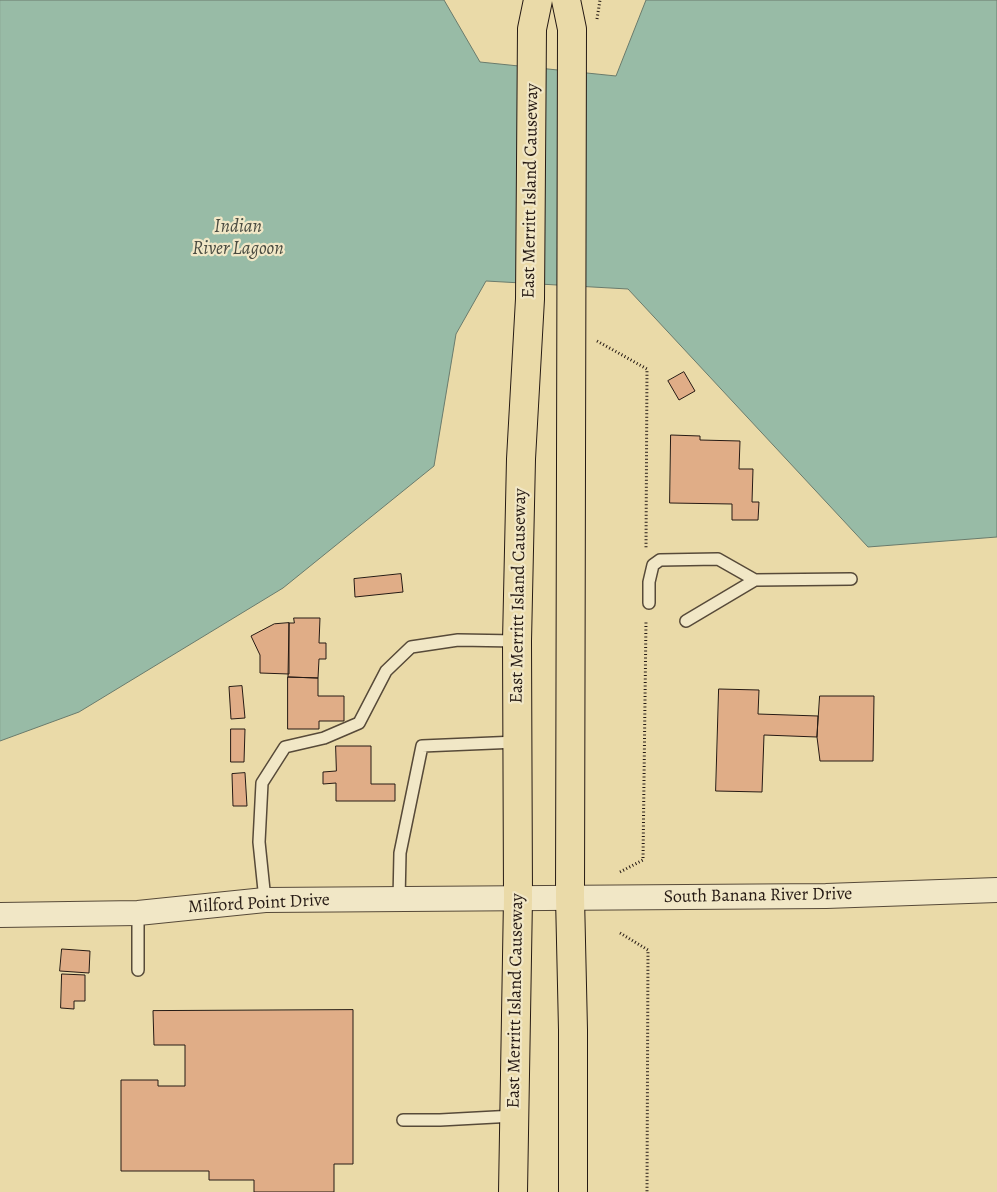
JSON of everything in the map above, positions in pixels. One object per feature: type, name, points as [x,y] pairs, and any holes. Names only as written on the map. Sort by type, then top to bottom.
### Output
[{"type":"main road","name":"East Merritt Island Causeway","points":[[513,1192],[518,898],[517,641],[521,459],[530,299],[532,29],[538,0]]},
{"type":"main road","points":[[566,0],[572,30],[570,898],[573,1030],[573,1192]]},
{"type":"street","name":"South Banana River Drive","points":[[518,898],[826,896],[997,890]]},
{"type":"street","name":"Milford Point Drive","points":[[0,916],[138,913],[265,900],[518,898]]},
{"type":"lane","points":[[649,603],[649,582],[653,565],[660,560],[718,559],[755,580],[850,580]]},
{"type":"lane","points":[[686,621],[755,580]]},
{"type":"lane","points":[[265,900],[259,842],[262,782],[284,747],[324,738],[359,723],[386,671],[411,647],[458,640],[517,641]]},
{"type":"lane","points":[[399,900],[400,853],[422,746],[517,742]]},
{"type":"lane","points":[[138,913],[138,970]]},
{"type":"lane","points":[[403,1120],[514,1116]]},
{"type":"path","points":[[620,933],[648,950],[647,1192]]},
{"type":"water","name":"Indian River Lagoon","points":[[0,0],[444,0],[480,62],[616,76],[646,0],[997,0],[997,537],[868,547],[628,289],[486,281],[456,334],[434,466],[283,588],[79,712],[0,741]]},
{"type":"building","points":[[684,372],[695,391],[679,400],[668,381]]},
{"type":"building","points":[[671,435],[700,436],[700,440],[740,441],[739,469],[753,469],[752,502],[759,502],[758,520],[732,520],[732,504],[670,503]]},
{"type":"building","points":[[401,574],[403,592],[355,597],[354,579]]},
{"type":"building","points":[[294,618],[320,618],[319,643],[326,643],[326,659],[319,659],[318,678],[288,677],[289,623],[294,623]]},
{"type":"building","points":[[289,623],[289,674],[260,673],[260,655],[251,636],[274,624]]},
{"type":"building","points":[[288,677],[318,678],[318,696],[344,696],[344,721],[319,721],[319,729],[288,729]]},
{"type":"building","points":[[242,686],[245,718],[231,719],[229,687]]},
{"type":"building","points":[[719,689],[759,690],[758,714],[818,716],[817,737],[764,735],[762,792],[716,791]]},
{"type":"building","points":[[820,696],[874,696],[873,761],[820,761],[817,737]]},
{"type":"building","points":[[231,729],[245,729],[244,762],[231,762]]},
{"type":"building","points":[[336,746],[371,746],[371,784],[395,784],[395,801],[336,801],[336,783],[323,784],[323,772],[336,771]]},
{"type":"building","points":[[245,773],[247,806],[233,806],[232,774]]},
{"type":"building","points":[[62,949],[90,951],[89,973],[60,971]]},
{"type":"building","points":[[62,974],[85,975],[85,1001],[74,1001],[74,1009],[61,1008]]},
{"type":"building","points":[[353,1010],[353,1164],[334,1164],[334,1192],[254,1192],[254,1180],[209,1180],[209,1171],[121,1171],[121,1080],[158,1080],[158,1086],[185,1086],[185,1045],[154,1045],[153,1011]]}]
